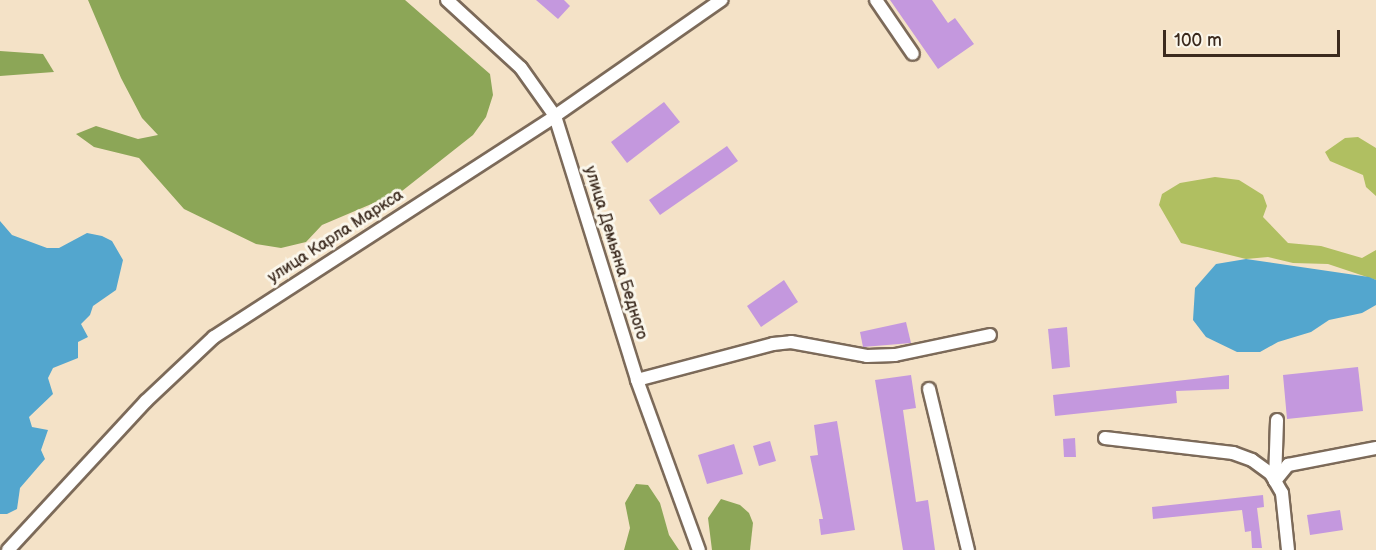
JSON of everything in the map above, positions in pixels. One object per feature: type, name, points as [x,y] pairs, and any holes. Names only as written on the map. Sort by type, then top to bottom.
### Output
[{"type":"street","name":"улица Демьяна Бедного","points":[[447,0],[520,68],[555,116],[637,380],[699,550]]},
{"type":"street","name":"улица Карла Маркса","points":[[9,550],[146,401],[214,337],[555,116],[721,0]]},
{"type":"street","points":[[876,0],[912,54]]},
{"type":"street","points":[[637,380],[773,344],[791,342],[867,356],[895,355],[990,335]]},
{"type":"street","points":[[929,389],[968,550]]},
{"type":"street","points":[[1275,481],[1277,420]]},
{"type":"street","points":[[1105,438],[1233,453],[1252,460],[1275,481],[1282,493],[1288,550]]},
{"type":"street","points":[[1275,481],[1288,465],[1376,448]]},
{"type":"green space","points":[[88,0],[405,0],[490,74],[493,95],[486,117],[473,135],[402,191],[322,225],[306,242],[281,248],[256,244],[184,209],[139,158],[94,147],[76,134],[96,126],[138,139],[158,135],[142,118],[121,78]]},
{"type":"green space","points":[[0,51],[43,54],[54,72],[0,76]]},
{"type":"green space","points":[[1358,137],[1376,148],[1376,196],[1366,187],[1363,175],[1330,161],[1325,152],[1345,138]]},
{"type":"green space","points":[[1215,177],[1239,180],[1263,195],[1267,206],[1263,217],[1288,243],[1321,246],[1362,258],[1376,250],[1376,280],[1328,264],[1293,263],[1268,257],[1246,259],[1181,243],[1159,205],[1162,194],[1180,183]]},
{"type":"green space","points":[[636,484],[648,485],[660,503],[669,535],[679,550],[624,550],[630,528],[625,503]]},
{"type":"green space","points":[[721,499],[740,505],[749,513],[753,523],[750,550],[712,550],[708,518]]},
{"type":"water","points":[[0,221],[12,235],[47,248],[59,248],[87,233],[102,236],[112,241],[123,260],[116,290],[93,306],[90,315],[81,324],[88,337],[78,342],[78,358],[53,368],[48,378],[53,394],[29,417],[32,427],[48,430],[41,450],[45,459],[20,488],[17,509],[7,514],[0,514]]},
{"type":"water","points":[[1246,259],[1369,277],[1376,280],[1376,305],[1362,313],[1329,320],[1311,332],[1278,342],[1260,352],[1237,352],[1206,337],[1193,320],[1195,288],[1216,264]]},
{"type":"building","points":[[536,0],[564,0],[570,6],[558,19]]},
{"type":"building","points":[[890,0],[932,0],[948,23],[955,18],[974,44],[938,69]]},
{"type":"building","points":[[664,102],[680,122],[627,163],[611,142]]},
{"type":"building","points":[[727,146],[738,161],[660,215],[649,200]]},
{"type":"building","points":[[784,280],[798,302],[761,327],[747,306]]},
{"type":"building","points":[[906,322],[911,343],[863,347],[860,332]]},
{"type":"building","points":[[1067,327],[1070,367],[1052,369],[1048,329]]},
{"type":"building","points":[[1358,367],[1363,411],[1287,419],[1283,375]]},
{"type":"building","points":[[911,375],[916,408],[903,410],[916,502],[928,500],[935,550],[903,550],[875,380]]},
{"type":"building","points":[[1229,375],[1229,389],[1176,391],[1177,403],[1055,416],[1053,395]]},
{"type":"building","points":[[837,421],[855,530],[821,535],[819,519],[823,519],[810,456],[818,455],[814,425]]},
{"type":"building","points":[[1075,438],[1076,457],[1064,457],[1063,439]]},
{"type":"building","points":[[770,441],[776,461],[759,466],[753,446]]},
{"type":"building","points":[[734,444],[743,474],[707,484],[698,455]]},
{"type":"building","points":[[1263,495],[1264,507],[1257,508],[1262,548],[1252,548],[1251,531],[1245,532],[1242,510],[1153,519],[1152,507]]},
{"type":"building","points":[[1340,510],[1343,530],[1310,535],[1307,515]]}]
